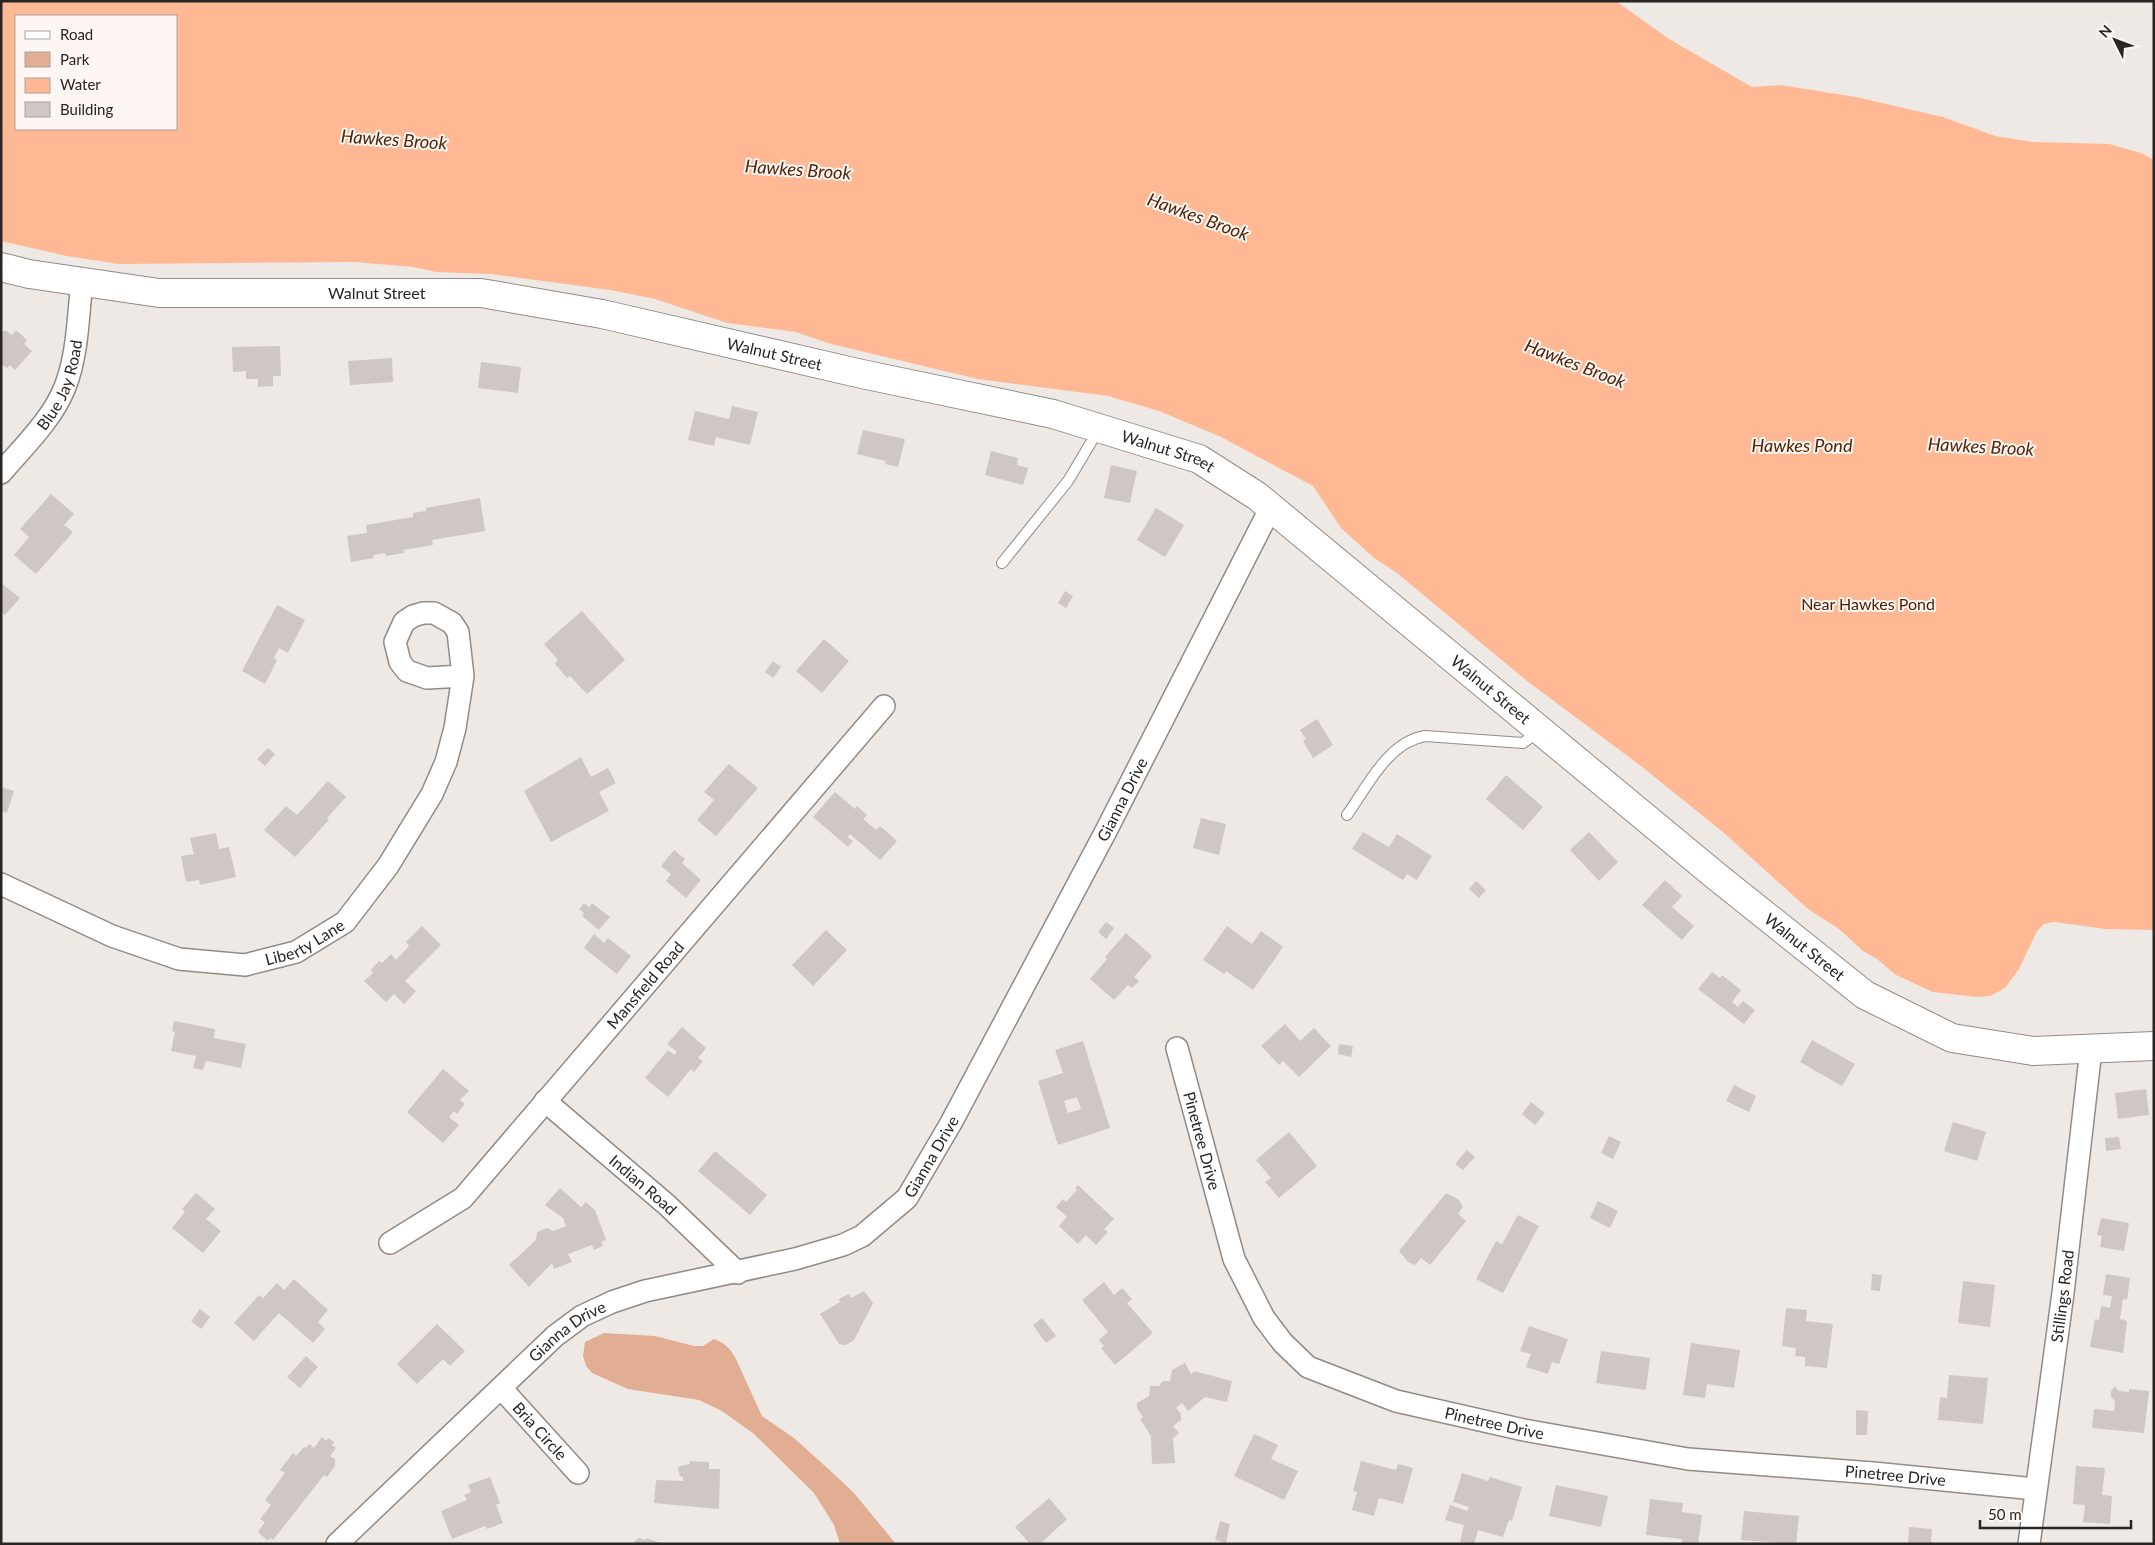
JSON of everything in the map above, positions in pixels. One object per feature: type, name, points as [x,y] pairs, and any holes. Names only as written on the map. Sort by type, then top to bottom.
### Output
[{"type":"main road","name":"Walnut Street","points":[[1,267],[29,274],[159,292],[481,294],[602,314],[862,374],[1052,414],[1199,459],[1271,507],[1716,876],[1865,995],[1952,1038],[2032,1050],[2154,1046]]},
{"type":"street","name":"Blue Jay Road","points":[[1,474],[44,421],[65,388],[75,346],[82,281]]},
{"type":"street","name":"Gianna Drive","points":[[337,1544],[555,1336],[582,1316],[612,1302],[645,1291],[738,1273],[843,1246],[862,1236],[907,1198],[951,1123],[1106,831],[1271,507]]},
{"type":"street","name":"Liberty Lane","points":[[1,884],[112,936],[179,959],[245,965],[296,952],[345,922],[388,866],[432,794],[446,762],[455,728],[462,676]]},
{"type":"street","name":"Mansfield Road","points":[[390,1243],[463,1198],[884,706]]},
{"type":"street","name":"Pinetree Drive","points":[[1177,1048],[1234,1259],[1264,1318],[1283,1343],[1308,1367],[1396,1401],[1524,1430],[1688,1459],[1873,1473],[2035,1490]]},
{"type":"street","name":"Stillings Road","points":[[2029,1544],[2063,1293],[2091,1049]]},
{"type":"street","name":"Indian Road","points":[[545,1101],[667,1205],[738,1273]]},
{"type":"street","name":"Bria Circle","points":[[501,1388],[578,1473]]},
{"type":"lane","points":[[1002,563],[1068,481],[1100,428]]},
{"type":"lane","points":[[1347,815],[1398,747],[1413,738],[1425,736],[1523,743],[1540,730]]},
{"type":"green space","points":[[604,1333],[655,1336],[694,1346],[703,1346],[714,1339],[723,1344],[735,1357],[762,1416],[794,1438],[854,1493],[896,1544],[840,1544],[834,1525],[814,1493],[754,1434],[722,1411],[699,1400],[628,1389],[592,1373],[586,1366],[583,1356],[585,1342]]},
{"type":"water","name":"Hawkes Pond","points":[[1,1],[1616,1],[1669,39],[1752,87],[1780,85],[1856,97],[1943,117],[1995,136],[2033,142],[2109,144],[2141,153],[2154,160],[2154,930],[2106,929],[2054,922],[2044,924],[2037,931],[2019,969],[2005,988],[1990,996],[1977,997],[1933,992],[1896,975],[1877,959],[1863,951],[1839,929],[1808,909],[1724,833],[1641,766],[1527,681],[1397,573],[1374,558],[1341,528],[1313,486],[1219,436],[1159,411],[1108,396],[978,379],[831,344],[796,332],[727,323],[655,299],[610,290],[491,274],[436,272],[413,267],[355,262],[119,264],[67,256],[1,241]]},
{"type":"building","points":[[5,330],[12,335],[16,330],[27,340],[24,344],[32,351],[15,370],[10,365],[7,368],[1,364],[1,331]]},
{"type":"building","points":[[280,346],[281,376],[273,376],[273,386],[258,387],[258,379],[246,379],[246,371],[233,372],[232,347]]},
{"type":"building","points":[[392,358],[393,382],[350,385],[348,361]]},
{"type":"building","points":[[481,362],[521,367],[518,393],[478,388]]},
{"type":"building","points":[[732,406],[758,412],[750,445],[716,437],[714,446],[688,440],[695,411],[729,419]]},
{"type":"building","points":[[863,430],[905,439],[898,467],[885,464],[886,461],[857,454]]},
{"type":"building","points":[[991,451],[1018,458],[1017,465],[1028,468],[1023,485],[985,475]]},
{"type":"building","points":[[1111,465],[1137,471],[1130,503],[1104,498]]},
{"type":"building","points":[[51,494],[74,514],[64,525],[73,532],[36,574],[14,555],[29,537],[20,529]]},
{"type":"building","points":[[480,498],[485,531],[432,540],[433,545],[403,550],[404,553],[386,556],[385,553],[373,555],[374,558],[351,562],[347,536],[367,533],[366,525],[413,517],[413,513],[426,511],[426,508]]},
{"type":"building","points":[[1156,508],[1184,525],[1165,557],[1137,540]]},
{"type":"building","points":[[1,583],[20,598],[5,615],[1,614]]},
{"type":"building","points":[[1065,591],[1073,596],[1066,608],[1058,603]]},
{"type":"building","points":[[277,605],[305,620],[288,653],[279,648],[274,658],[277,660],[265,684],[242,671]]},
{"type":"building","points":[[582,611],[625,660],[587,694],[570,676],[567,678],[555,664],[558,660],[544,644]]},
{"type":"building","points":[[824,639],[849,661],[822,693],[796,671]]},
{"type":"building","points":[[773,661],[781,667],[773,678],[765,672]]},
{"type":"building","points":[[1317,719],[1333,745],[1313,758],[1303,741],[1306,739],[1300,730]]},
{"type":"building","points":[[268,748],[275,754],[265,766],[257,759]]},
{"type":"building","points":[[581,757],[591,777],[608,768],[616,783],[599,792],[609,811],[551,842],[524,791]]},
{"type":"building","points":[[729,764],[758,788],[716,836],[697,820],[714,800],[704,792]]},
{"type":"building","points":[[1506,775],[1543,807],[1523,830],[1486,799]]},
{"type":"building","points":[[328,781],[346,797],[327,818],[329,820],[295,857],[264,830],[286,806],[297,815]]},
{"type":"building","points":[[1,787],[14,791],[7,813],[1,811]]},
{"type":"building","points":[[835,792],[855,809],[857,806],[867,815],[863,819],[876,830],[880,826],[897,841],[880,860],[850,834],[847,837],[853,841],[848,847],[813,817]]},
{"type":"building","points":[[1201,818],[1226,824],[1219,855],[1193,848]]},
{"type":"building","points":[[1363,832],[1389,847],[1397,834],[1432,856],[1417,880],[1407,874],[1403,880],[1352,849]]},
{"type":"building","points":[[1589,832],[1618,862],[1599,881],[1570,850]]},
{"type":"building","points":[[216,833],[219,849],[229,847],[236,877],[200,885],[199,880],[186,882],[181,856],[194,854],[190,838]]},
{"type":"building","points":[[674,850],[685,859],[682,863],[701,880],[686,898],[666,881],[671,874],[661,866]]},
{"type":"building","points":[[1665,880],[1682,896],[1672,907],[1694,926],[1682,940],[1642,905]]},
{"type":"building","points":[[1476,881],[1486,890],[1479,898],[1469,889]]},
{"type":"building","points":[[584,903],[589,907],[592,903],[610,917],[599,930],[582,916],[584,913],[579,909]]},
{"type":"building","points":[[1106,922],[1114,928],[1106,939],[1098,932]]},
{"type":"building","points":[[422,926],[441,945],[405,981],[416,991],[404,1004],[394,994],[386,1002],[364,981],[373,973],[371,970],[379,961],[382,963],[391,954],[396,960],[409,946],[406,942]]},
{"type":"building","points":[[1227,926],[1252,944],[1261,931],[1283,947],[1253,990],[1226,971],[1224,974],[1203,960]]},
{"type":"building","points":[[826,930],[847,950],[813,986],[792,965]]},
{"type":"building","points":[[1126,933],[1152,956],[1134,977],[1139,981],[1132,988],[1128,985],[1114,1000],[1090,979],[1107,959],[1105,957]]},
{"type":"building","points":[[594,934],[604,943],[608,938],[631,956],[617,974],[584,948]]},
{"type":"building","points":[[1712,972],[1720,978],[1722,975],[1741,990],[1732,1002],[1738,1007],[1743,1001],[1755,1010],[1744,1024],[1698,989]]},
{"type":"building","points":[[174,1021],[215,1029],[214,1038],[246,1044],[241,1068],[206,1061],[203,1070],[193,1068],[196,1056],[171,1051],[175,1032],[172,1031]]},
{"type":"building","points":[[1285,1024],[1300,1041],[1314,1028],[1331,1046],[1299,1077],[1283,1061],[1279,1065],[1261,1046]]},
{"type":"building","points":[[682,1027],[706,1048],[698,1058],[703,1061],[694,1072],[691,1069],[668,1097],[645,1078],[668,1050],[674,1055],[677,1052],[667,1044]]},
{"type":"building","points":[[1812,1040],[1855,1064],[1842,1086],[1800,1062]]},
{"type":"building","points":[[1083,1041],[1110,1128],[1058,1145],[1038,1081],[1063,1073],[1055,1050]],"holes":[[[1077,1097],[1081,1109],[1068,1113],[1064,1101]]]},
{"type":"building","points":[[1339,1044],[1353,1046],[1351,1057],[1338,1054]]},
{"type":"building","points":[[443,1069],[469,1091],[460,1100],[465,1104],[457,1114],[454,1111],[449,1117],[459,1125],[443,1143],[407,1112]]},
{"type":"building","points":[[1734,1085],[1756,1096],[1749,1112],[1726,1101]]},
{"type":"building","points":[[2146,1089],[2149,1115],[2118,1119],[2115,1093]]},
{"type":"building","points":[[1531,1102],[1545,1113],[1535,1125],[1522,1114]]},
{"type":"building","points":[[1953,1122],[1986,1132],[1977,1161],[1944,1151]]},
{"type":"building","points":[[1289,1132],[1317,1166],[1279,1198],[1265,1182],[1271,1178],[1256,1160]]},
{"type":"building","points":[[1609,1136],[1621,1142],[1613,1159],[1601,1153]]},
{"type":"building","points":[[2119,1137],[2121,1149],[2106,1151],[2105,1138]]},
{"type":"building","points":[[1467,1150],[1475,1157],[1463,1170],[1455,1164]]},
{"type":"building","points":[[715,1151],[767,1195],[750,1215],[698,1171]]},
{"type":"building","points":[[1078,1185],[1114,1219],[1104,1229],[1108,1232],[1096,1245],[1086,1235],[1078,1244],[1059,1226],[1067,1217],[1056,1207],[1063,1199],[1066,1202],[1077,1190],[1075,1188]]},
{"type":"building","points":[[560,1188],[581,1207],[586,1202],[595,1210],[606,1240],[601,1242],[603,1246],[594,1250],[592,1245],[568,1254],[572,1262],[554,1269],[552,1263],[529,1287],[509,1265],[536,1240],[537,1232],[547,1228],[553,1231],[566,1226],[563,1218],[545,1205]]},
{"type":"building","points":[[196,1193],[215,1209],[206,1219],[221,1231],[203,1253],[172,1228],[185,1212],[182,1209]]},
{"type":"building","points":[[1446,1193],[1459,1200],[1463,1207],[1458,1214],[1466,1221],[1430,1265],[1421,1258],[1415,1265],[1408,1262],[1399,1251]]},
{"type":"building","points":[[1598,1201],[1618,1211],[1610,1228],[1590,1218]]},
{"type":"building","points":[[1518,1215],[1539,1226],[1503,1293],[1476,1279],[1496,1241],[1502,1244]]},
{"type":"building","points":[[2101,1218],[2129,1223],[2124,1251],[2100,1247],[2102,1236],[2097,1235]]},
{"type":"building","points":[[1872,1274],[1882,1275],[1880,1291],[1871,1290]]},
{"type":"building","points":[[2106,1274],[2130,1278],[2127,1300],[2123,1299],[2120,1319],[2127,1321],[2123,1353],[2090,1347],[2095,1319],[2099,1320],[2101,1306],[2110,1308],[2112,1296],[2103,1295]]},
{"type":"building","points":[[294,1279],[328,1310],[318,1322],[325,1329],[313,1343],[279,1313],[254,1341],[234,1323],[259,1295],[263,1298],[277,1283],[284,1290]]},
{"type":"building","points":[[1963,1281],[1995,1285],[1990,1327],[1958,1323]]},
{"type":"building","points":[[1104,1282],[1114,1295],[1122,1288],[1132,1299],[1127,1303],[1153,1333],[1115,1365],[1101,1348],[1104,1346],[1099,1340],[1108,1332],[1082,1300]]},
{"type":"building","points":[[864,1291],[873,1303],[854,1340],[846,1345],[839,1344],[820,1314],[840,1302],[839,1299],[849,1294],[851,1298]]},
{"type":"building","points":[[1786,1308],[1807,1310],[1806,1321],[1833,1324],[1827,1368],[1805,1366],[1805,1357],[1795,1356],[1796,1348],[1782,1346]]},
{"type":"building","points":[[200,1309],[210,1317],[201,1329],[191,1321]]},
{"type":"building","points":[[1042,1318],[1056,1336],[1046,1343],[1033,1325]]},
{"type":"building","points":[[437,1324],[465,1351],[450,1366],[443,1359],[417,1384],[397,1364]]},
{"type":"building","points":[[1529,1326],[1568,1339],[1559,1364],[1552,1362],[1548,1374],[1526,1367],[1531,1354],[1520,1351]]},
{"type":"building","points":[[1691,1343],[1740,1350],[1734,1388],[1707,1384],[1705,1398],[1683,1395]]},
{"type":"building","points":[[1601,1351],[1650,1358],[1646,1390],[1596,1383]]},
{"type":"building","points":[[306,1356],[318,1367],[300,1388],[287,1377]]},
{"type":"building","points":[[1185,1363],[1191,1374],[1194,1371],[1232,1381],[1227,1402],[1205,1397],[1188,1411],[1182,1403],[1176,1408],[1181,1414],[1181,1420],[1173,1426],[1179,1433],[1173,1438],[1175,1463],[1152,1464],[1151,1436],[1140,1419],[1143,1417],[1137,1408],[1137,1403],[1149,1396],[1150,1386],[1159,1386],[1163,1381],[1170,1381],[1172,1370]]},
{"type":"building","points":[[1949,1375],[1988,1378],[1983,1424],[1938,1420],[1940,1397],[1947,1398]]},
{"type":"building","points":[[2115,1386],[2119,1391],[2129,1392],[2129,1389],[2149,1391],[2144,1433],[2092,1428],[2094,1409],[2114,1411],[2115,1401],[2111,1397],[2111,1391]]},
{"type":"building","points":[[1856,1410],[1868,1411],[1867,1435],[1856,1435]]},
{"type":"building","points":[[1254,1434],[1278,1445],[1271,1459],[1298,1471],[1284,1500],[1234,1476]]},
{"type":"building","points":[[322,1437],[326,1441],[328,1438],[334,1442],[332,1445],[336,1448],[330,1456],[335,1459],[335,1466],[327,1477],[324,1475],[273,1540],[270,1538],[268,1541],[258,1532],[265,1522],[260,1519],[271,1505],[265,1500],[285,1473],[280,1470],[293,1453],[296,1456],[309,1444],[314,1448]]},
{"type":"building","points":[[690,1461],[709,1462],[709,1469],[720,1469],[719,1509],[654,1503],[656,1480],[683,1481],[683,1477],[680,1476],[678,1469],[680,1466],[690,1464]]},
{"type":"building","points":[[1361,1461],[1396,1470],[1398,1464],[1413,1468],[1403,1504],[1379,1498],[1374,1516],[1352,1510],[1357,1492],[1353,1491]]},
{"type":"building","points":[[2076,1466],[2105,1468],[2102,1495],[2112,1496],[2110,1524],[2083,1522],[2085,1505],[2073,1504]]},
{"type":"building","points":[[1462,1473],[1488,1481],[1490,1477],[1522,1487],[1512,1521],[1509,1520],[1503,1537],[1478,1530],[1474,1544],[1460,1542],[1464,1525],[1445,1520],[1450,1505],[1467,1511],[1469,1507],[1453,1502]]},
{"type":"building","points":[[490,1477],[500,1503],[496,1505],[503,1523],[487,1529],[485,1526],[452,1539],[441,1511],[467,1500],[464,1495],[471,1492],[468,1485]]},
{"type":"building","points":[[1556,1485],[1608,1496],[1601,1527],[1549,1516]]},
{"type":"building","points":[[1049,1498],[1067,1519],[1040,1544],[1030,1544],[1015,1527]]},
{"type":"building","points":[[1650,1499],[1683,1503],[1682,1512],[1702,1515],[1698,1544],[1681,1544],[1682,1539],[1646,1535]]},
{"type":"building","points":[[1744,1511],[1799,1516],[1796,1544],[1741,1540]]},
{"type":"building","points":[[1220,1521],[1230,1524],[1226,1543],[1215,1540]]},
{"type":"building","points":[[1909,1527],[1932,1529],[1931,1542],[1937,1544],[1908,1544]]},
{"type":"building","points":[[638,1538],[646,1540],[647,1538],[663,1544],[632,1544]]},
{"type":"water label","name":"Hawkes Brook","points":[[394,140]]},
{"type":"water label","name":"Hawkes Brook","points":[[798,170]]},
{"type":"water label","name":"Hawkes Brook","points":[[1198,217]]},
{"type":"water label","name":"Hawkes Brook","points":[[1575,364]]},
{"type":"water label","name":"Hawkes Brook","points":[[1981,447]]},
{"type":"park label","name":"Near Hawkes Pond","points":[[1868,604]]}]
